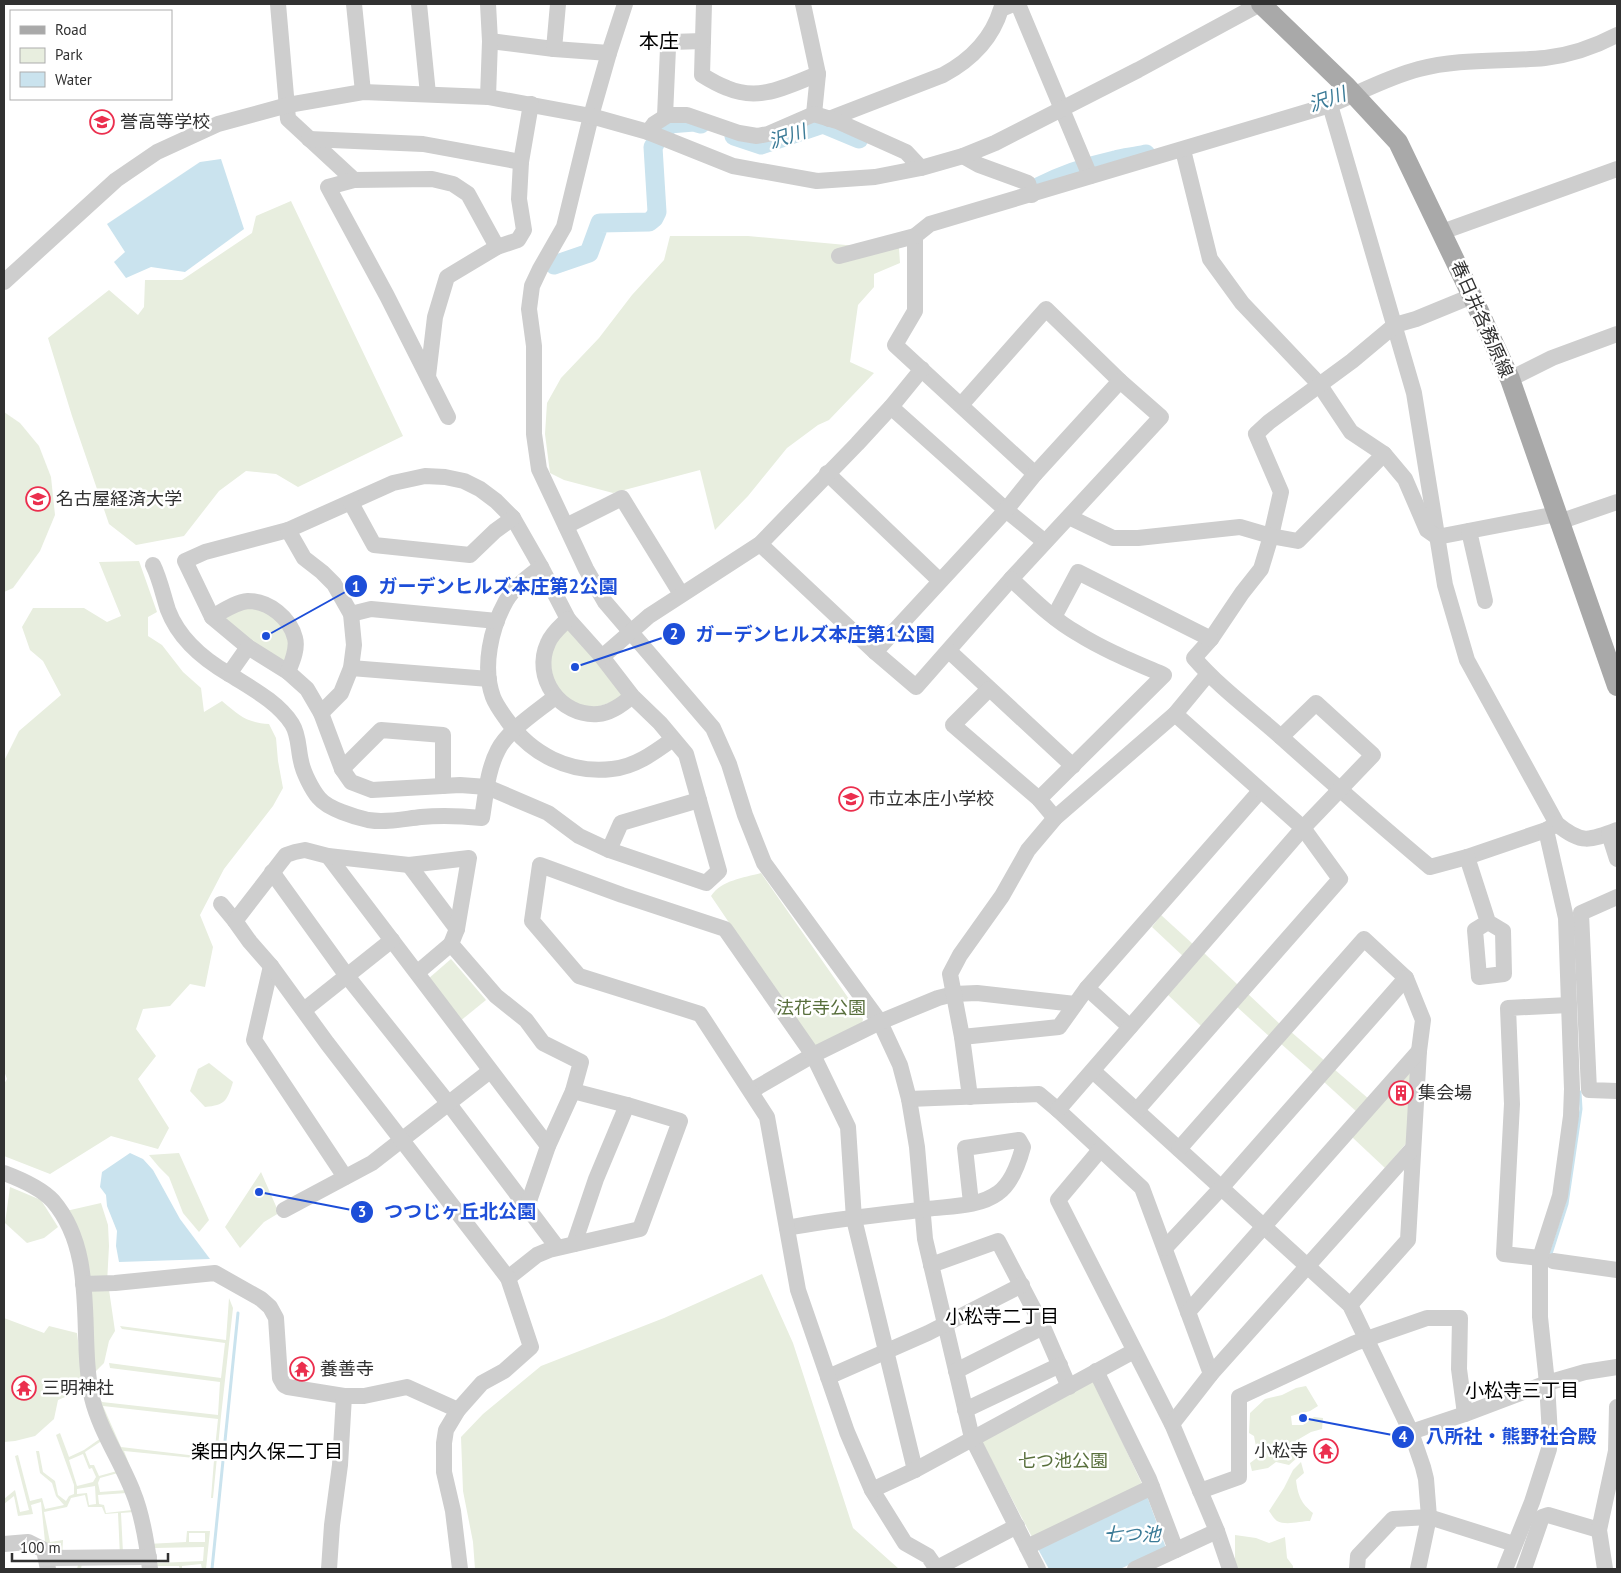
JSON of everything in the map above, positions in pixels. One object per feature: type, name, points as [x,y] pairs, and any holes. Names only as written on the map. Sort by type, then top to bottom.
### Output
[{"type":"main road","name":"春日井各務原線","points":[[1260,4],[1351,91],[1398,142],[1510,379],[1617,686]]},
{"type":"street","points":[[278,4],[288,119],[354,180]]},
{"type":"street","points":[[354,4],[363,92]]},
{"type":"street","points":[[419,4],[428,94]]},
{"type":"street","points":[[488,4],[490,41],[488,97]]},
{"type":"street","points":[[554,49],[558,4]]},
{"type":"street","points":[[625,4],[591,116],[564,227],[532,286],[530,309],[534,346],[534,434],[539,469],[586,569],[605,602],[713,728],[729,764],[745,815],[764,863],[880,1022],[900,1065],[909,1099],[918,1147],[925,1240],[972,1438],[1038,1569]]},
{"type":"street","points":[[704,4],[702,75],[727,88],[744,93],[768,93],[818,74]]},
{"type":"street","points":[[802,4],[818,74],[822,116]]},
{"type":"street","points":[[648,132],[654,124],[665,116],[687,115],[738,133],[757,136],[768,134],[943,75],[958,67],[979,49],[996,24],[1001,9],[1013,4]]},
{"type":"street","points":[[1018,4],[1090,176]]},
{"type":"street","points":[[4,282],[116,180],[157,152],[218,124],[288,105],[363,92],[488,97],[591,116],[648,132],[733,166],[818,181],[883,176],[963,156],[995,143],[1147,65],[1260,4]]},
{"type":"street","points":[[838,256],[915,236],[930,224],[1184,150],[1330,105],[1351,91],[1365,89],[1418,69],[1464,61],[1545,58],[1577,52],[1595,46],[1617,34]]},
{"type":"street","points":[[490,41],[554,49],[609,53]]},
{"type":"street","points":[[665,116],[668,48],[671,42],[703,41]]},
{"type":"street","points":[[428,376],[435,318],[446,277],[497,247],[518,240],[524,230],[518,199],[532,104]]},
{"type":"street","points":[[1330,105],[1366,234],[1414,393],[1445,585],[1467,660],[1551,827],[1566,918],[1572,1116],[1560,1196],[1546,1259],[1540,1317],[1547,1383],[1549,1449],[1532,1502],[1505,1569]]},
{"type":"street","points":[[822,116],[906,152],[921,168]]},
{"type":"street","points":[[309,139],[423,144],[522,162]]},
{"type":"street","points":[[1184,150],[1210,259],[1242,303],[1319,384],[1351,432],[1384,454],[1405,479],[1428,530],[1437,537],[1558,518],[1617,502]]},
{"type":"street","points":[[963,156],[979,165],[1028,184],[1032,195]]},
{"type":"street","points":[[1442,232],[1617,169]]},
{"type":"street","points":[[448,417],[387,296],[328,187],[354,180],[432,179],[453,184],[468,194],[497,247]]},
{"type":"street","points":[[915,236],[915,311],[895,345],[1034,474]]},
{"type":"street","points":[[1472,296],[1416,319],[1395,325],[1352,361],[1269,422],[1256,434],[1281,492],[1271,536],[1261,569],[1242,593],[1211,639],[1194,658],[1208,674],[1281,737],[1338,790],[1430,867],[1467,857],[1551,827],[1572,836],[1591,840],[1613,832],[1617,859]]},
{"type":"street","points":[[760,544],[875,652],[916,687],[1011,579],[1162,417],[1120,381],[1046,309],[961,406]]},
{"type":"street","points":[[1510,379],[1552,358],[1617,334]]},
{"type":"street","points":[[602,658],[649,616],[760,544],[891,407],[922,369]]},
{"type":"street","points":[[875,652],[939,580],[1006,510],[1034,474],[1120,381]]},
{"type":"street","points":[[891,407],[1006,510],[1046,542]]},
{"type":"street","points":[[1069,517],[1113,538],[1138,538],[1240,527],[1298,541],[1384,454]]},
{"type":"street","points":[[827,473],[939,580]]},
{"type":"street","points":[[425,476],[464,481],[480,489],[496,501],[513,518],[542,567],[568,619],[632,696],[660,723],[686,754],[719,871],[706,883],[609,850],[579,836],[548,814],[487,787],[460,785],[372,790],[351,782],[342,769],[322,713],[307,689],[288,672],[248,647],[212,617],[185,561],[205,552],[288,530],[393,483],[425,476]]},
{"type":"street","points":[[566,526],[622,498],[681,594]]},
{"type":"street","points":[[350,503],[374,546],[470,555],[494,531],[513,518]]},
{"type":"street","points":[[288,530],[304,558],[334,584],[351,614],[354,645],[351,668],[341,693],[322,713]]},
{"type":"street","points":[[1469,532],[1485,601]]},
{"type":"street","points":[[153,565],[168,609],[182,636],[216,667],[265,698],[288,719],[296,733],[301,762],[320,800],[342,812],[367,820],[395,822],[438,816],[482,818],[487,787],[499,748],[514,731],[555,697]]},
{"type":"street","points":[[542,567],[521,582],[506,600],[497,621],[488,660],[493,698],[514,731],[532,748],[551,760],[593,769],[613,769],[633,764],[652,754],[673,739]]},
{"type":"street","points":[[1054,617],[1078,572],[1211,639]]},
{"type":"street","points":[[1011,579],[1076,634],[1164,675],[1039,799]]},
{"type":"street","points":[[212,617],[230,606],[248,601],[263,604],[277,610],[289,624],[296,639],[294,658],[288,672]]},
{"type":"street","points":[[351,614],[371,610],[497,621]]},
{"type":"street","points":[[568,619],[549,641],[543,662],[544,674],[555,697],[570,709],[589,714],[600,714],[623,705],[632,696]]},
{"type":"street","points":[[229,674],[248,647]]},
{"type":"street","points":[[949,651],[1073,766]]},
{"type":"street","points":[[351,668],[489,679]]},
{"type":"street","points":[[970,1097],[962,1037],[950,974],[960,955],[1002,896],[1028,850],[1055,818],[1175,714],[1208,674]]},
{"type":"street","points":[[988,689],[953,725],[1039,799],[1055,818]]},
{"type":"street","points":[[1058,1110],[1303,828],[1373,755],[1316,703],[1281,737]]},
{"type":"street","points":[[1137,1110],[1340,879],[1303,828],[1175,714]]},
{"type":"street","points":[[342,769],[381,730],[443,735],[443,786]]},
{"type":"street","points":[[962,1037],[1059,1027],[1087,988],[1260,791]]},
{"type":"street","points":[[609,850],[621,823],[700,800]]},
{"type":"street","points":[[235,921],[286,855],[295,852],[305,850],[328,856],[409,865],[469,858],[457,929],[451,944],[418,972]]},
{"type":"street","points":[[328,856],[418,972],[490,1071],[548,1146]]},
{"type":"street","points":[[1467,857],[1488,922]]},
{"type":"street","points":[[409,865],[457,929]]},
{"type":"street","points":[[915,1470],[854,1218],[848,1127],[813,1055],[725,929],[622,895],[540,865],[532,921],[579,976],[700,1014],[766,1117],[798,1290],[847,1432],[872,1490],[905,1543],[928,1556],[937,1569],[1017,1526]]},
{"type":"street","points":[[272,872],[348,976],[557,1247]]},
{"type":"street","points":[[1617,898],[1581,913],[1590,1090],[1617,1091]]},
{"type":"street","points":[[220,904],[271,966],[327,1043],[508,1278],[531,1347],[504,1371],[482,1383],[458,1410],[446,1430],[444,1472],[453,1511],[460,1569]]},
{"type":"street","points":[[1179,1149],[1364,939],[1406,978],[1423,1020],[1408,1240],[1350,1305]]},
{"type":"street","points":[[304,1010],[392,940]]},
{"type":"street","points":[[451,944],[496,996],[526,1020],[543,1042],[582,1062],[574,1091],[548,1146],[527,1207]]},
{"type":"street","points":[[271,966],[254,1040],[345,1177]]},
{"type":"street","points":[[1165,1248],[1222,1187],[1406,978]]},
{"type":"street","points":[[1087,988],[1130,1027]]},
{"type":"street","points":[[751,1091],[813,1055],[880,1022],[938,998],[954,994],[977,993],[1076,1004]]},
{"type":"street","points":[[1569,1005],[1508,1008],[1512,1104],[1504,1254],[1617,1270]]},
{"type":"street","points":[[1188,1312],[1420,1051]]},
{"type":"street","points":[[284,1210],[372,1163],[490,1071]]},
{"type":"street","points":[[1093,1071],[1350,1305],[1411,1432],[1426,1479],[1429,1517],[1418,1569]]},
{"type":"street","points":[[508,1278],[537,1255],[557,1247],[640,1229],[680,1121],[574,1091]]},
{"type":"street","points":[[909,1099],[1039,1094],[1058,1110],[1142,1188],[1211,1374]]},
{"type":"street","points":[[574,1244],[596,1178],[627,1105]]},
{"type":"street","points":[[1172,1424],[1211,1374],[1413,1148]]},
{"type":"street","points":[[1100,1150],[1058,1200],[1172,1424],[1217,1531],[1230,1569]]},
{"type":"street","points":[[4,1173],[33,1186],[52,1200],[64,1216],[76,1244],[83,1284],[92,1398],[134,1493],[150,1563],[47,1563],[44,1550],[28,1542],[4,1544]]},
{"type":"street","points":[[787,1228],[971,1203]]},
{"type":"street","points":[[932,1264],[998,1241],[1043,1327],[1069,1387]]},
{"type":"street","points":[[83,1284],[115,1283],[215,1273],[261,1299],[270,1307],[276,1318],[280,1378],[284,1385],[344,1396],[364,1396],[406,1387],[458,1410]]},
{"type":"street","points":[[828,1377],[928,1333],[1022,1285]]},
{"type":"street","points":[[1200,1491],[1239,1477],[1239,1397],[1355,1343],[1428,1318],[1460,1318],[1459,1369],[1465,1414]]},
{"type":"street","points":[[956,1371],[1043,1327]]},
{"type":"street","points":[[872,1490],[915,1470],[1134,1351]]},
{"type":"street","points":[[965,1410],[1060,1365]]},
{"type":"street","points":[[1411,1432],[1547,1383],[1585,1372],[1617,1367]]},
{"type":"street","points":[[1096,1371],[1152,1487],[1176,1550]]},
{"type":"street","points":[[328,1569],[340,1465],[344,1396]]},
{"type":"street","points":[[1605,1569],[1598,1530],[1616,1451],[1617,1407]]},
{"type":"street","points":[[1027,1547],[1152,1487]]},
{"type":"street","points":[[1524,1569],[1542,1517],[1548,1515],[1598,1530]]},
{"type":"street","points":[[1357,1569],[1358,1556],[1393,1519],[1429,1517],[1514,1544]]},
{"type":"street","points":[[1135,1569],[1217,1531]]},
{"type":"green space","points":[[291,201],[403,436],[298,487],[276,474],[246,471],[219,491],[184,536],[136,545],[109,524],[72,416],[48,338],[109,290],[138,315],[144,307],[145,280],[182,280],[252,233],[256,216]]},
{"type":"green space","points":[[670,236],[748,236],[899,248],[900,263],[874,274],[874,287],[858,305],[850,362],[874,373],[829,420],[818,425],[787,448],[748,496],[715,530],[700,470],[613,493],[564,480],[550,473],[545,434],[547,403],[561,378],[599,338],[632,295],[664,260]]},
{"type":"green space","points":[[4,412],[20,423],[39,446],[51,477],[55,515],[40,551],[13,588],[4,592]]},
{"type":"green space","points":[[139,561],[157,612],[148,617],[148,636],[162,645],[183,672],[201,688],[204,712],[222,701],[248,720],[269,724],[276,738],[283,788],[273,806],[224,869],[200,915],[213,947],[205,987],[190,984],[170,1006],[143,1009],[136,1029],[156,1056],[138,1079],[169,1128],[158,1149],[111,1136],[50,1174],[4,1156],[4,1084],[7,1079],[4,1071],[4,761],[19,731],[61,695],[43,661],[30,650],[22,627],[33,608],[84,608],[107,622],[121,616],[99,562]]},
{"type":"green space","points":[[250,605],[274,613],[290,639],[285,666],[251,643],[222,615]]},
{"type":"green space","points":[[569,622],[628,696],[589,710],[558,694],[545,662]]},
{"type":"green space","name":"法花寺公園","points":[[761,873],[863,1019],[862,1024],[814,1048],[711,896],[727,883]]},
{"type":"green space","points":[[1161,915],[1195,946],[1185,958],[1152,927]]},
{"type":"green space","points":[[1204,953],[1238,985],[1201,1026],[1167,994]]},
{"type":"green space","points":[[451,959],[486,1000],[459,1022],[428,979]]},
{"type":"green space","points":[[1247,993],[1282,1026],[1271,1038],[1236,1006]]},
{"type":"green space","points":[[1290,1031],[1326,1062],[1315,1074],[1279,1042]]},
{"type":"green space","points":[[209,1063],[233,1082],[229,1094],[224,1101],[217,1105],[205,1107],[190,1091],[198,1069]]},
{"type":"green space","points":[[1415,1064],[1409,1140],[1385,1168],[1352,1137]]},
{"type":"green space","points":[[1334,1069],[1370,1100],[1358,1113],[1323,1081]]},
{"type":"green space","points":[[179,1153],[209,1220],[199,1232],[183,1213],[169,1177],[149,1155]]},
{"type":"green space","points":[[261,1172],[279,1213],[264,1222],[240,1248],[225,1227]]},
{"type":"green space","points":[[10,1187],[41,1200],[58,1227],[44,1238],[27,1243],[5,1223]]},
{"type":"green space","points":[[101,1203],[108,1225],[107,1283],[115,1331],[109,1341],[104,1363],[93,1374],[97,1394],[102,1402],[218,1415],[220,1382],[110,1368],[109,1363],[221,1378],[225,1343],[122,1329],[120,1326],[226,1340],[229,1298],[233,1308],[213,1498],[211,1498],[214,1460],[124,1451],[140,1492],[134,1493],[147,1544],[186,1542],[187,1531],[210,1531],[206,1569],[202,1569],[201,1564],[182,1566],[182,1569],[179,1566],[150,1566],[149,1557],[120,1557],[118,1513],[105,1514],[102,1507],[88,1507],[85,1495],[71,1498],[67,1507],[44,1512],[50,1542],[63,1540],[62,1557],[83,1557],[81,1569],[77,1569],[79,1561],[54,1564],[54,1569],[48,1569],[44,1550],[28,1542],[4,1544],[4,1539],[33,1538],[49,1548],[49,1552],[60,1553],[61,1543],[50,1545],[45,1542],[41,1502],[31,1505],[33,1514],[18,1516],[14,1496],[4,1504],[4,1499],[15,1490],[20,1512],[29,1510],[15,1456],[18,1455],[30,1501],[42,1498],[45,1509],[64,1505],[56,1496],[52,1483],[40,1473],[36,1451],[39,1451],[43,1472],[55,1481],[58,1495],[66,1501],[69,1496],[74,1494],[74,1485],[56,1435],[60,1433],[69,1457],[84,1450],[101,1438],[86,1403],[93,1399],[88,1361],[83,1283],[81,1264],[75,1241],[64,1217],[66,1211]],"holes":[[[103,1406],[218,1419],[214,1458],[121,1447]],[[103,1440],[117,1471],[99,1476],[94,1465],[90,1465],[85,1452]],[[83,1454],[89,1469],[92,1468],[96,1477],[93,1482],[77,1486],[69,1460]],[[118,1473],[127,1490],[100,1492],[98,1483],[100,1478]],[[95,1486],[96,1504],[89,1505],[87,1493],[77,1494],[77,1489]],[[127,1493],[132,1510],[106,1513],[104,1505],[99,1504],[98,1495]],[[134,1512],[143,1551],[141,1553],[123,1553],[121,1513]],[[189,1533],[205,1533],[205,1542],[189,1542]],[[204,1547],[203,1561],[157,1563],[155,1548]]]},
{"type":"green space","points":[[762,1274],[793,1343],[853,1528],[899,1569],[475,1569],[473,1542],[463,1491],[461,1437],[483,1414],[541,1366],[664,1318]]},
{"type":"green space","points":[[4,1318],[44,1333],[49,1326],[77,1333],[84,1389],[58,1400],[54,1419],[35,1436],[4,1442]]},
{"type":"green space","name":"七つ池公園","points":[[1093,1380],[1143,1486],[1033,1539],[981,1440]]},
{"type":"green space","points":[[1306,1386],[1318,1406],[1310,1411],[1291,1416],[1292,1425],[1303,1425],[1314,1417],[1323,1418],[1322,1429],[1311,1432],[1299,1439],[1298,1457],[1289,1465],[1276,1462],[1268,1468],[1252,1471],[1250,1463],[1258,1457],[1254,1436],[1249,1433],[1250,1413],[1265,1399]]},
{"type":"green space","points":[[1301,1462],[1304,1473],[1296,1480],[1298,1490],[1301,1499],[1313,1513],[1310,1521],[1281,1522],[1276,1520],[1269,1511],[1293,1470]]},
{"type":"green space","points":[[1235,1535],[1256,1538],[1269,1543],[1285,1537],[1287,1558],[1293,1569],[1235,1569]]},
{"type":"water","points":[[221,159],[244,229],[185,272],[151,267],[126,278],[114,262],[125,252],[107,224],[200,162]]},
{"type":"water","points":[[130,1153],[143,1159],[153,1170],[180,1219],[210,1259],[119,1262],[116,1246],[117,1231],[107,1206],[106,1195],[100,1187],[102,1172]]},
{"type":"water","name":"七つ池","points":[[1147,1496],[1166,1548],[1120,1569],[1049,1569],[1038,1549]]},
{"type":"waterway","name":"沢川","points":[[666,129],[669,124],[694,122],[701,124]]},
{"type":"waterway","name":"沢川","points":[[734,136],[761,145],[823,124],[859,139]]},
{"type":"waterway","name":"沢川","points":[[554,265],[589,253],[600,223],[649,222],[654,218],[657,212],[653,147],[655,144]]},
{"type":"waterway","name":"沢川","points":[[1038,187],[1085,168],[1146,154]]},
{"type":"waterway","points":[[1550,1257],[1567,1204],[1581,1109],[1580,1092]]},
{"type":"waterway","points":[[212,1569],[238,1313]]},
{"type":"place","name":"誉高等学校","points":[[102,122]]},
{"type":"place","name":"名古屋経済大学","points":[[38,499]]},
{"type":"place","name":"ガーデンヒルズ本庄第2公園","points":[[266,636]]},
{"type":"place","name":"ガーデンヒルズ本庄第1公園","points":[[575,667]]},
{"type":"place","name":"市立本庄小学校","points":[[851,799]]},
{"type":"place","name":"集会場","points":[[1401,1093]]},
{"type":"place","name":"つつじヶ丘北公園","points":[[259,1192]]},
{"type":"place","name":"養善寺","points":[[302,1369]]},
{"type":"place","name":"三明神社","points":[[24,1388]]},
{"type":"place","name":"八所社・熊野社合殿","points":[[1303,1418]]},
{"type":"place","name":"小松寺","points":[[1326,1451]]},
{"type":"district","name":"本庄","points":[[659,41]]},
{"type":"district","name":"小松寺二丁目","points":[[1002,1316]]},
{"type":"district","name":"小松寺三丁目","points":[[1522,1390]]},
{"type":"district","name":"楽田内久保二丁目","points":[[267,1451]]}]
